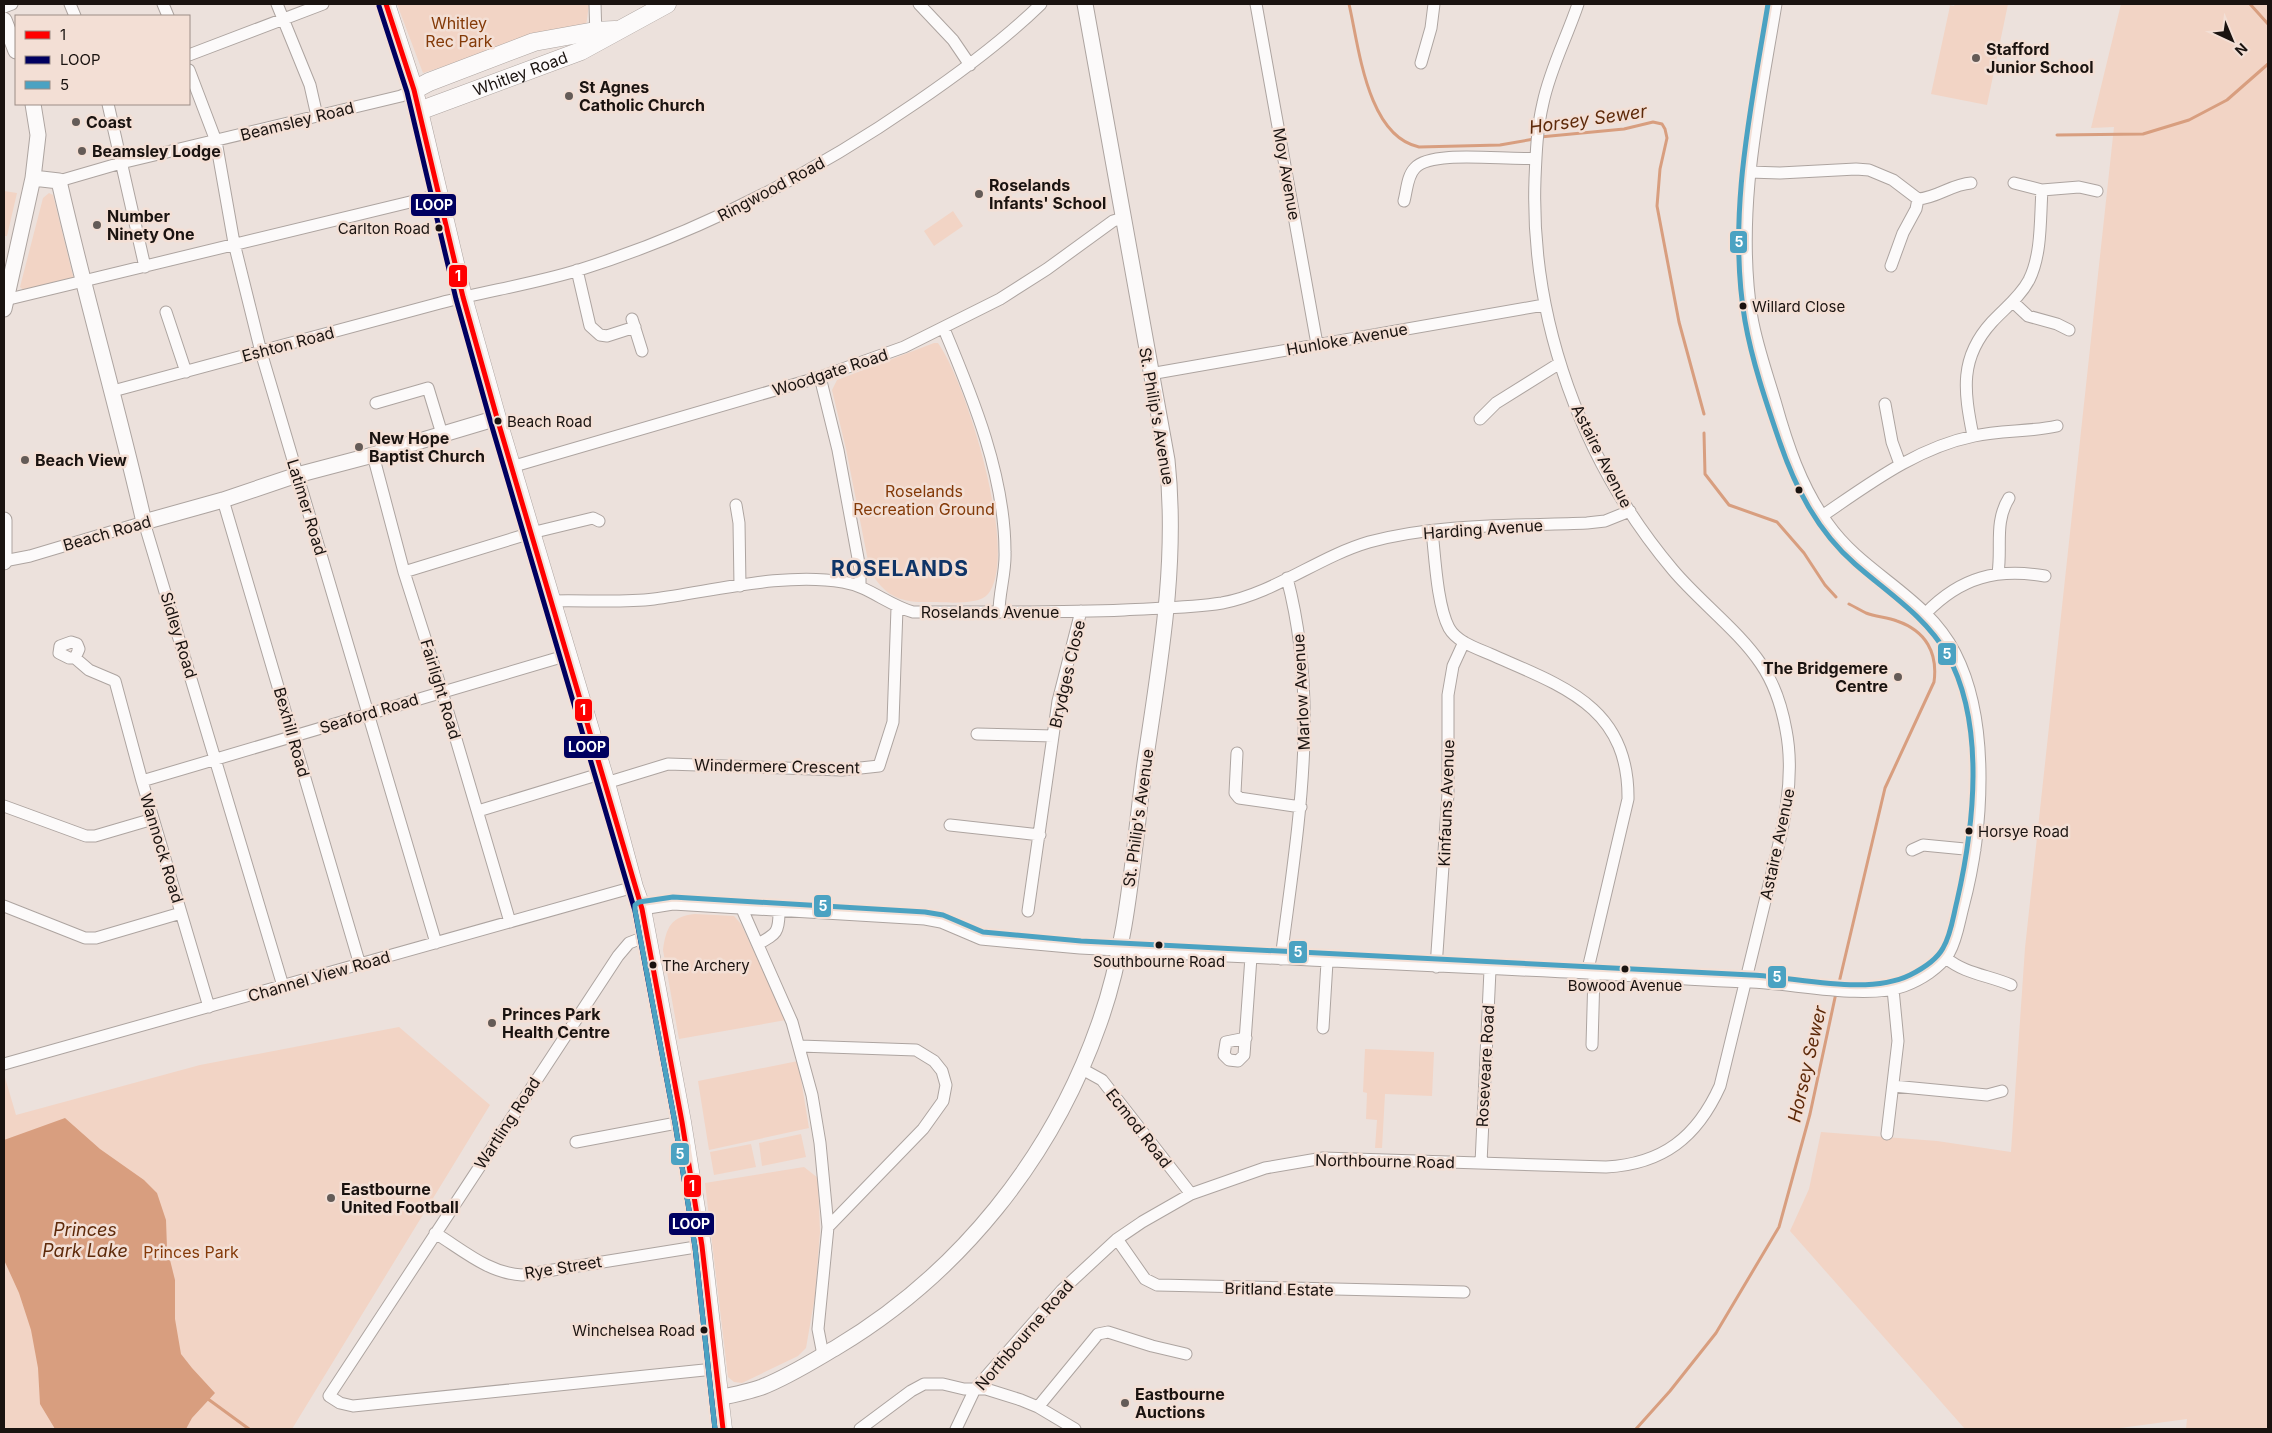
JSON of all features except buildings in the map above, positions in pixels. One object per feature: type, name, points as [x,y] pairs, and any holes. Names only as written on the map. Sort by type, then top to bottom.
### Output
[{"type":"main road","points":[[386,4],[414,90],[463,297],[497,418],[642,909],[682,1122],[702,1246],[714,1369],[723,1429]]},
{"type":"main road","name":"Whitley Road","points":[[414,90],[429,82],[534,42],[596,36],[618,30],[667,4]]},
{"type":"main road","name":"Whitley Road","points":[[419,111],[558,60],[596,36]]},
{"type":"street","points":[[4,7],[12,4]]},
{"type":"street","points":[[277,4],[310,85],[317,116]]},
{"type":"street","points":[[190,55],[323,4]]},
{"type":"street","points":[[595,4],[596,36]]},
{"type":"street","points":[[919,4],[953,40],[970,64]]},
{"type":"street","name":"Ringwood Road","points":[[463,297],[577,270],[696,227],[795,179],[891,120],[970,64],[1018,26],[1041,4]]},
{"type":"street","name":"St. Philip's Avenue","points":[[1085,4],[1150,374],[1167,460],[1170,492],[1171,542],[1168,608],[1120,951]]},
{"type":"street","name":"Moy Avenue","points":[[1256,4],[1317,344]]},
{"type":"street","points":[[1421,63],[1431,28],[1434,4]]},
{"type":"street","name":"Astaire Avenue","points":[[1578,4],[1550,74],[1538,126],[1536,223],[1544,305],[1560,363],[1571,394],[1595,450],[1630,512],[1674,571],[1746,645],[1761,664],[1772,684],[1786,727],[1790,755],[1786,810],[1746,982]]},
{"type":"street","points":[[642,909],[673,904],[779,912],[925,919],[941,922],[981,939],[1120,951],[1490,970],[1591,973],[1845,990],[1879,991],[1893,989],[1913,982],[1933,969],[1946,958],[1954,940],[1972,872],[1980,799],[1979,767],[1972,700],[1963,669],[1954,649],[1944,634],[1926,613],[1847,548],[1822,516],[1794,462],[1756,340],[1751,313],[1745,207],[1776,4]]},
{"type":"street","points":[[4,20],[15,49]]},
{"type":"street","name":"Latimer Road","points":[[190,73],[216,141],[234,243],[261,352],[436,943]]},
{"type":"street","name":"Beamsley Road","points":[[34,178],[59,181],[121,163],[401,96],[414,90]]},
{"type":"street","points":[[34,105],[38,135],[34,178],[5,304],[234,243],[439,195]]},
{"type":"street","points":[[108,105],[145,267]]},
{"type":"street","points":[[1404,201],[1410,175],[1415,167],[1423,162],[1536,154]]},
{"type":"street","points":[[1749,172],[1870,170],[1893,180],[1918,199],[1932,196],[1962,183],[1972,183]]},
{"type":"street","name":"Sidley Road","points":[[59,181],[82,282],[113,391],[144,522],[284,986]]},
{"type":"street","points":[[2014,183],[2042,190],[2078,187],[2097,191]]},
{"type":"street","points":[[1974,436],[1965,382],[1971,352],[1991,323],[2022,292],[2034,270],[2042,190]]},
{"type":"street","points":[[1891,266],[1903,233],[1916,209],[1918,199]]},
{"type":"street","name":"Woodgate Road","points":[[511,467],[820,377],[904,347],[944,329],[1000,299],[1047,269],[1113,221],[1123,218]]},
{"type":"street","points":[[577,270],[590,326],[595,331],[607,336],[633,323],[642,351]]},
{"type":"street","name":"Eshton Road","points":[[113,391],[463,297]]},
{"type":"street","points":[[2013,302],[2028,316],[2057,324],[2069,330]]},
{"type":"street","name":"Hunloke Avenue","points":[[1150,374],[1544,305]]},
{"type":"street","points":[[166,312],[186,372]]},
{"type":"street","points":[[944,329],[987,440],[993,464],[1006,551],[999,612]]},
{"type":"street","points":[[1480,419],[1496,403],[1560,363]]},
{"type":"street","points":[[820,377],[838,450],[860,569],[860,586]]},
{"type":"street","points":[[376,403],[428,388],[442,434]]},
{"type":"street","points":[[1885,404],[1892,442],[1900,464]]},
{"type":"street","name":"Beach Road","points":[[4,562],[223,500],[297,475],[373,455],[497,418]]},
{"type":"street","points":[[1822,516],[1900,464],[1938,448],[1974,436],[2058,426]]},
{"type":"street","name":"Fairlight Road","points":[[373,455],[404,572],[442,691],[510,922]]},
{"type":"street","points":[[1998,573],[2000,562],[1998,544],[2002,510],[2009,498]]},
{"type":"street","name":"Bexhill Road","points":[[223,500],[360,965]]},
{"type":"street","points":[[736,505],[739,523],[740,586]]},
{"type":"street","name":"Harding Avenue","points":[[1168,608],[1224,602],[1287,578],[1331,555],[1362,545],[1432,531],[1606,521],[1630,512]]},
{"type":"street","points":[[404,572],[531,533],[593,518],[599,521]]},
{"type":"street","points":[[4,520],[4,562]]},
{"type":"street","points":[[1432,531],[1449,628],[1464,642],[1564,686],[1592,706],[1602,718],[1619,749],[1627,774],[1628,799],[1591,973],[1592,1045]]},
{"type":"street","points":[[1926,613],[1953,590],[1977,579],[1998,573],[2045,576]]},
{"type":"street","name":"Marlow Avenue","points":[[1281,959],[1301,807],[1305,749],[1303,663],[1287,578]]},
{"type":"street","name":"Roselands Avenue","points":[[552,601],[652,599],[783,580],[825,580],[860,586],[897,608],[912,612],[1081,611],[1168,608]]},
{"type":"street","name":"Windermere Crescent","points":[[604,778],[668,764],[842,770],[879,766],[893,722],[897,608]]},
{"type":"street","name":"Brydges Close","points":[[1028,911],[1058,701],[1081,611]]},
{"type":"street","name":"Kinfauns Avenue","points":[[1436,967],[1448,794],[1448,695],[1453,666],[1464,642]]},
{"type":"street","name":"Seaford Road","points":[[142,781],[568,655]]},
{"type":"street","name":"Wannock Road","points":[[75,658],[89,670],[115,681],[142,781],[209,1007]]},
{"type":"street","name":"Brydges Close","points":[[977,734],[1053,736]]},
{"type":"street","points":[[1237,752],[1235,793],[1239,798],[1301,807]]},
{"type":"street","points":[[478,811],[604,778]]},
{"type":"street","points":[[4,806],[86,836],[96,836],[153,819]]},
{"type":"street","points":[[950,825],[1040,835]]},
{"type":"street","points":[[1912,850],[1923,846],[1975,850]]},
{"type":"street","name":"Channel View Road","points":[[4,1064],[634,887]]},
{"type":"street","points":[[4,906],[85,938],[96,938],[181,913]]},
{"type":"street","points":[[742,909],[800,1046],[812,1095],[820,1143],[828,1227],[818,1329],[823,1355]]},
{"type":"street","points":[[758,944],[775,934],[778,926],[779,912]]},
{"type":"street","name":"Wartling Road","points":[[647,936],[629,942],[618,956],[329,1396],[340,1403],[353,1406],[714,1369]]},
{"type":"street","points":[[718,1398],[761,1387],[823,1355],[856,1335],[905,1300],[944,1266],[985,1224],[1019,1178],[1054,1125],[1082,1069],[1100,1023],[1120,951]]},
{"type":"street","points":[[1246,1038],[1251,957]]},
{"type":"street","points":[[1946,958],[1965,971],[1994,978],[2010,985]]},
{"type":"street","points":[[1323,1028],[1327,962]]},
{"type":"street","name":"Roseveare Road","points":[[1481,1163],[1490,970]]},
{"type":"street","name":"Northbourne Road","points":[[956,1429],[975,1389],[1062,1290],[1117,1239],[1156,1213],[1191,1194],[1265,1168],[1323,1158],[1629,1166],[1648,1160],[1668,1150],[1686,1138],[1711,1106],[1720,1086],[1746,982]]},
{"type":"street","points":[[1888,1134],[1898,1030],[1893,989]]},
{"type":"street","points":[[800,1046],[916,1050],[934,1061],[942,1071],[946,1085],[943,1101],[923,1129],[828,1227]]},
{"type":"street","name":"Ecmod Road","points":[[1082,1069],[1102,1080],[1191,1194]]},
{"type":"street","points":[[1893,1086],[1987,1095],[2002,1091]]},
{"type":"street","points":[[576,1142],[682,1122]]},
{"type":"street","name":"Rye Street","points":[[435,1233],[490,1268],[505,1274],[522,1275],[702,1246]]},
{"type":"street","name":"Britland Estate","points":[[1117,1239],[1145,1278],[1157,1285],[1464,1292]]},
{"type":"street","points":[[1038,1407],[1098,1334],[1108,1332],[1152,1346],[1186,1354]]},
{"type":"street","points":[[860,1429],[911,1391],[924,1384],[943,1384],[964,1389],[986,1389],[1038,1407],[1075,1429]]},
{"type":"green space","name":"Whitley Rec Park","points":[[397,4],[589,4],[586,26],[498,49],[423,73]]},
{"type":"green space","points":[[1955,4],[2008,4],[1987,105],[1931,94],[1949,5],[1954,6]]},
{"type":"green space","points":[[2121,4],[2268,4],[2268,1429],[2186,1429],[2187,1419],[2113,1429],[1965,1429],[1790,1231],[1809,1189],[1821,1132],[1937,1141],[2011,1152],[2025,948],[2114,127],[2091,128]]},
{"type":"green space","points":[[4,191],[17,193],[7,236],[4,236]]},
{"type":"green space","points":[[49,193],[53,195],[74,280],[26,292],[20,287],[43,198]]},
{"type":"green space","points":[[953,211],[963,226],[934,246],[924,231]]},
{"type":"green space","name":"Roselands Recreation Ground","points":[[938,343],[950,363],[962,393],[975,429],[994,507],[998,544],[996,574],[988,594],[983,598],[969,602],[919,602],[902,599],[881,587],[870,571],[846,449],[832,390],[837,380]]},
{"type":"green space","points":[[695,914],[734,916],[741,924],[786,1020],[679,1039],[663,950],[666,935],[671,924],[680,917]]},
{"type":"green space","name":"Princes Park","points":[[399,1027],[490,1105],[292,1429],[4,1429],[4,1074],[16,1115],[200,1065]]},
{"type":"green space","points":[[1365,1049],[1434,1052],[1432,1096],[1385,1094],[1382,1148],[1375,1148],[1377,1120],[1366,1119],[1367,1093],[1363,1092]]},
{"type":"green space","points":[[798,1061],[809,1128],[709,1150],[698,1081]]},
{"type":"green space","points":[[801,1134],[806,1157],[762,1166],[759,1143]]},
{"type":"green space","points":[[751,1144],[756,1167],[714,1175],[710,1152]]},
{"type":"green space","points":[[804,1167],[818,1178],[820,1232],[815,1296],[806,1348],[798,1356],[742,1383],[734,1382],[728,1377],[705,1183]]},
{"type":"water","name":"Princes Park Lake","points":[[65,1118],[100,1149],[144,1180],[157,1193],[166,1220],[167,1248],[175,1280],[175,1319],[181,1354],[215,1393],[192,1418],[186,1429],[55,1429],[40,1404],[38,1368],[31,1330],[19,1293],[4,1260],[4,1140]]},
{"type":"waterway","name":"Horsey Sewer","points":[[1349,4],[1368,88],[1388,126],[1401,139],[1419,147],[1500,145],[1534,139]]},
{"type":"waterway","points":[[2250,4],[2268,24]]},
{"type":"waterway","points":[[2057,135],[2143,134],[2189,120],[2227,100],[2268,64]]},
{"type":"waterway","name":"Horsey Sewer","points":[[1540,137],[1624,129],[1653,122],[1662,124],[1665,129],[1667,138],[1660,169],[1657,206],[1679,322],[1704,414]]},
{"type":"waterway","name":"Horsey Sewer","points":[[1704,433],[1705,474],[1729,505],[1777,522],[1804,553],[1825,585],[1836,597]]},
{"type":"waterway","name":"Horsey Sewer","points":[[1838,987],[1885,788],[1934,682],[1935,671],[1932,653],[1928,644],[1916,631],[1907,625],[1866,613],[1849,604]]},
{"type":"waterway","name":"Horsey Sewer","points":[[1636,1429],[1670,1391],[1716,1333],[1779,1227],[1810,1114],[1836,993]]},
{"type":"waterway","points":[[208,1399],[249,1429]]},
{"type":"transit line","name":"1","points":[[386,4],[414,90],[463,297],[497,418],[642,909],[682,1122],[702,1246],[723,1429]]},
{"type":"transit line","name":"5","points":[[715,1429],[695,1247],[675,1123],[635,910],[635,905],[639,902],[673,897],[925,912],[943,915],[983,932],[1081,941],[1770,976],[1853,985],[1893,981],[1910,975],[1928,964],[1940,953],[1952,926],[1963,872],[1972,809],[1972,743],[1967,712],[1959,682],[1947,654],[1928,628],[1917,616],[1841,551],[1818,523],[1800,491],[1785,457],[1755,366],[1745,321],[1740,281],[1740,202],[1743,162],[1768,4]]},
{"type":"transit line","name":"LOOP","points":[[379,6],[407,92],[456,299],[490,420],[635,911],[675,1123],[695,1247],[715,1429]]},
{"type":"place","name":"Stafford Junior School","points":[[1976,58]]},
{"type":"place","name":"St Agnes Catholic Church","points":[[569,96]]},
{"type":"place","name":"Coast","points":[[76,122]]},
{"type":"place","name":"Beamsley Lodge","points":[[82,151]]},
{"type":"place","name":"Roselands Infants' School","points":[[979,194]]},
{"type":"place","name":"Number Ninety One","points":[[97,225]]},
{"type":"place","name":"Carlton Road","points":[[439,228]]},
{"type":"place","name":"Willard Close","points":[[1743,306]]},
{"type":"place","name":"Beach Road","points":[[498,421]]},
{"type":"place","name":"New Hope Baptist Church","points":[[359,447]]},
{"type":"place","name":"Beach View","points":[[25,460]]},
{"type":"place","name":"The Bridgemere Centre","points":[[1898,677]]},
{"type":"place","name":"Horsye Road","points":[[1969,831]]},
{"type":"place","name":"Southbourne Road","points":[[1159,945]]},
{"type":"place","name":"The Archery","points":[[653,965]]},
{"type":"place","name":"Bowood Avenue","points":[[1625,969]]},
{"type":"place","name":"Princes Park Health Centre","points":[[492,1023]]},
{"type":"place","name":"Eastbourne United Football","points":[[331,1198]]},
{"type":"place","name":"Winchelsea Road","points":[[704,1330]]},
{"type":"place","name":"Eastbourne Auctions","points":[[1125,1403]]},
{"type":"district","name":"ROSELANDS","points":[[900,568]]}]
